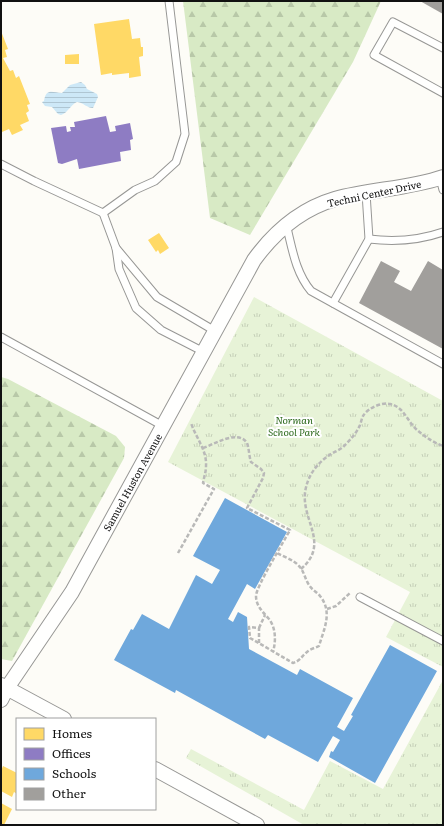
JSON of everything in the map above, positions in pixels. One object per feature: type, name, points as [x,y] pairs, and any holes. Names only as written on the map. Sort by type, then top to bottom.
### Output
[{"type":"street","name":"Techni Center Drive","points":[[254,260],[273,235],[301,214],[320,204],[366,193],[442,181]]},
{"type":"street","name":"Samuel Huston Avenue","points":[[3,691],[72,592],[254,260]]},
{"type":"street","points":[[3,691],[62,718]]},
{"type":"street","points":[[156,770],[257,825]]},
{"type":"lane","points":[[103,213],[135,190],[156,181],[176,162],[185,134],[169,1]]},
{"type":"lane","points":[[443,48],[393,22],[374,56],[443,93]]},
{"type":"lane","points":[[1,164],[103,213],[116,248],[119,268],[136,308],[161,330],[204,352]]},
{"type":"lane","points":[[333,303],[369,239],[366,193]]},
{"type":"lane","points":[[286,224],[296,266],[304,283],[311,291],[443,364]]},
{"type":"lane","points":[[369,239],[385,241],[423,237],[443,232]]},
{"type":"lane","points":[[116,248],[156,297],[215,331]]},
{"type":"lane","points":[[1,337],[163,426]]},
{"type":"lane","points":[[360,597],[443,641]]},
{"type":"path","points":[[301,569],[306,565],[314,544],[313,530],[306,510],[304,494],[307,481],[313,470],[322,460],[344,446],[353,436],[364,415],[378,405],[388,403],[397,406],[402,410],[417,430],[439,445],[443,446]]},
{"type":"path","points":[[178,553],[214,489],[203,482],[206,467],[203,448],[191,423]]},
{"type":"path","points":[[203,448],[232,436],[244,439],[248,444],[251,462],[264,473],[264,478],[247,508],[290,530],[256,595],[259,607],[270,621],[274,630],[276,642],[273,652]]},
{"type":"path","points":[[259,628],[249,627],[250,638],[293,663],[301,659],[306,652],[320,646],[328,617],[328,609],[320,595],[313,591],[309,586],[299,565],[277,553]]},
{"type":"path","points":[[328,609],[336,606],[350,593],[360,597]]},
{"type":"path","points":[[259,643],[259,628],[265,615]]},
{"type":"green space","points":[[183,1],[381,1],[353,62],[250,235],[210,218]]},
{"type":"green space","name":"Norman School Park","points":[[254,297],[443,401],[443,667],[386,637],[410,592],[168,462]]},
{"type":"green space","points":[[1,377],[8,379],[116,436],[125,447],[124,458],[12,661],[1,659]]},
{"type":"green space","points":[[443,680],[443,825],[304,825],[186,758],[191,749],[304,810],[330,761],[383,789]]},
{"type":"water","points":[[81,82],[87,89],[97,94],[98,97],[93,108],[77,102],[61,115],[58,114],[52,107],[45,106],[42,102],[44,101],[48,92],[62,93],[70,85]]},
{"type":"building: Homes","points":[[129,19],[132,39],[140,38],[141,47],[143,47],[143,56],[139,57],[141,76],[129,78],[129,73],[112,75],[112,73],[101,75],[94,24]]},
{"type":"building: Homes","points":[[1,31],[8,49],[5,50],[7,57],[3,58],[10,71],[13,70],[16,78],[19,76],[30,104],[27,105],[29,111],[26,113],[29,121],[20,125],[23,130],[12,135],[9,129],[2,132],[1,130]]},
{"type":"building: Homes","points":[[79,54],[79,64],[65,64],[65,55]]},
{"type":"building: Homes","points":[[159,233],[169,248],[160,254],[158,250],[156,252],[148,240]]},
{"type":"building: Homes","points":[[3,766],[16,772],[16,793],[14,792],[12,797],[1,791],[1,771]]},
{"type":"building: Homes","points":[[1,803],[12,809],[4,825],[1,824]]},
{"type":"building: Offices","points":[[106,116],[110,132],[116,131],[115,126],[130,123],[133,139],[130,140],[131,150],[120,152],[121,161],[79,169],[77,159],[62,164],[58,163],[51,128],[66,126],[67,132],[71,131],[70,127],[75,127],[74,122]]},
{"type":"building: Schools","points":[[225,498],[287,532],[255,589],[247,584],[228,619],[233,622],[238,612],[247,617],[249,649],[297,675],[300,669],[353,698],[337,727],[344,731],[353,716],[351,715],[390,645],[437,671],[375,783],[329,757],[331,751],[333,752],[340,740],[333,736],[318,762],[268,735],[265,739],[176,690],[175,693],[114,660],[131,629],[133,630],[142,614],[169,629],[196,575],[212,584],[220,570],[193,556]]},
{"type":"building: Other","points":[[420,1],[443,1],[443,14]]},
{"type":"building: Other","points":[[381,261],[400,271],[394,282],[411,291],[428,261],[443,270],[443,349],[359,303]]}]
